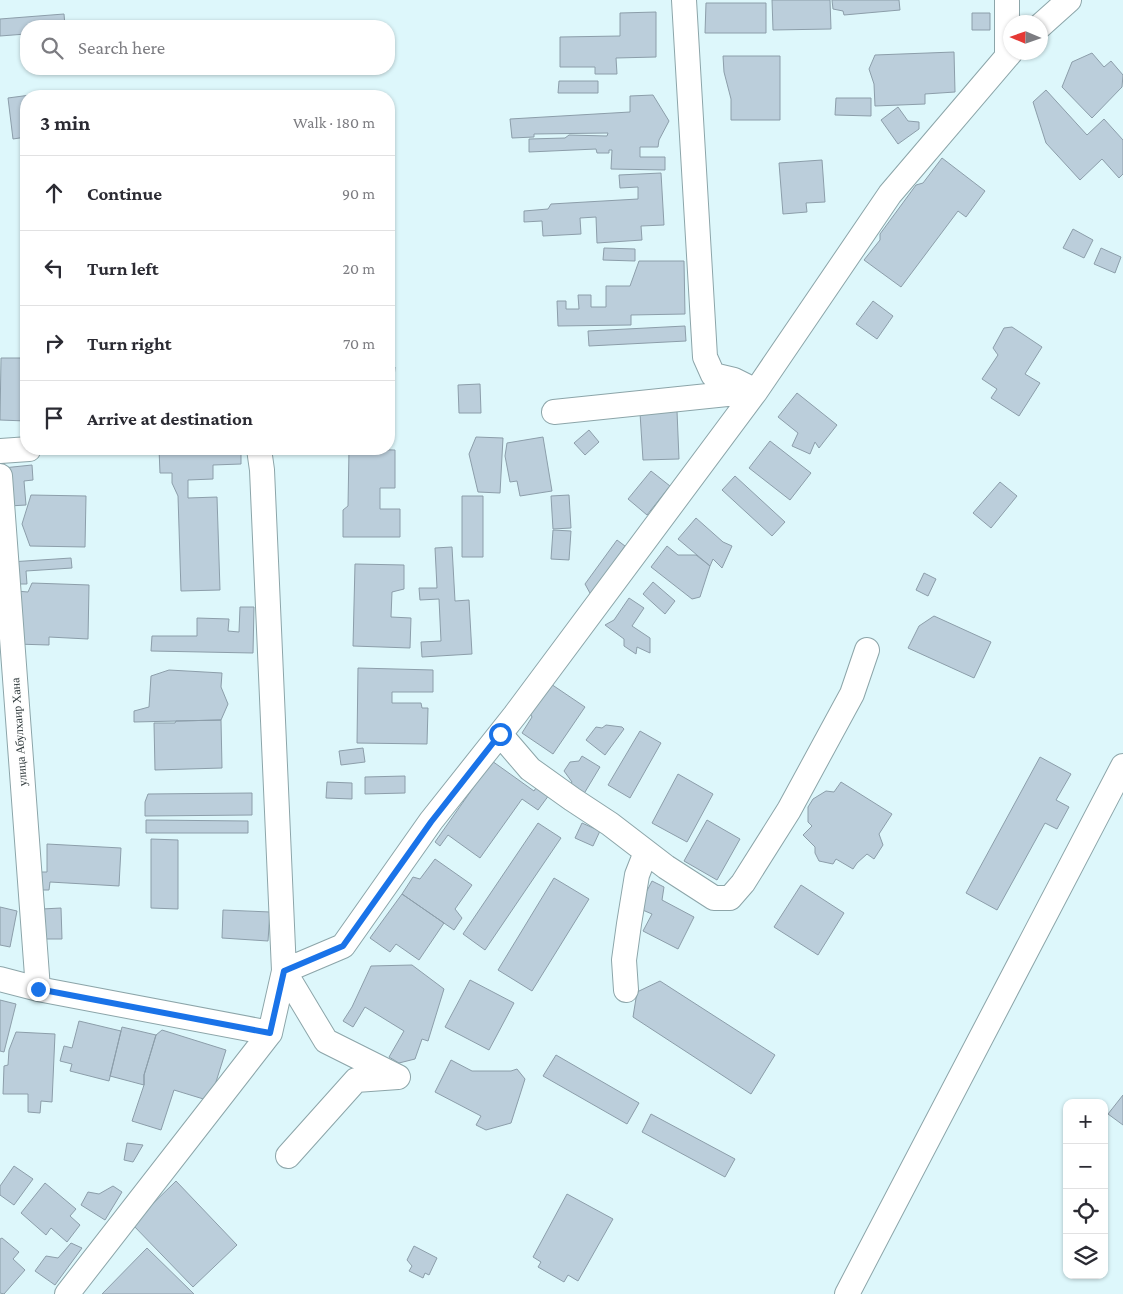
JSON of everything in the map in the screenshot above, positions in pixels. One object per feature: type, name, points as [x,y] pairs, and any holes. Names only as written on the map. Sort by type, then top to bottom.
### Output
[{"type":"street","points":[[684,0],[705,357],[713,375],[734,380],[756,392]]},
{"type":"street","points":[[1007,0],[1008,15]]},
{"type":"street","points":[[1048,19],[1070,0]]},
{"type":"street","points":[[284,971],[343,946],[431,822],[500,734],[756,392],[890,194],[1004,60]]},
{"type":"street","points":[[554,412],[756,392]]},
{"type":"street","points":[[0,451],[20,450]]},
{"type":"street","points":[[67,1294],[270,1033],[284,971],[260,455]]},
{"type":"street","name":"улица Абулхаир Хана","points":[[0,476],[38,989]]},
{"type":"street","points":[[500,734],[530,769],[610,824],[693,886],[714,898],[730,898],[744,883],[789,810],[852,694],[867,650]]},
{"type":"street","points":[[847,1294],[1123,766]]},
{"type":"street","points":[[626,990],[624,960],[629,924],[637,875],[646,852]]},
{"type":"street","points":[[284,971],[326,1041],[398,1077],[356,1080],[288,1156]]},
{"type":"street","points":[[0,979],[38,989],[270,1033]]},
{"type":"building","points":[[772,0],[830,0],[831,29],[773,30]]},
{"type":"building","points":[[832,0],[899,0],[900,10],[844,15],[843,11],[833,9]]},
{"type":"building","points":[[706,3],[766,3],[766,33],[705,33]]},
{"type":"building","points":[[656,12],[656,57],[616,58],[617,74],[595,74],[595,67],[560,67],[560,37],[620,36],[620,13]]},
{"type":"building","points":[[972,13],[990,13],[990,30],[972,30]]},
{"type":"building","points":[[64,14],[64,20],[20,20],[20,34],[0,36],[0,19]]},
{"type":"building","points":[[954,52],[955,92],[925,94],[925,104],[875,106],[874,84],[869,69],[875,55]]},
{"type":"building","points":[[1092,53],[1104,67],[1111,61],[1123,75],[1122,87],[1092,118],[1062,87],[1072,62]]},
{"type":"building","points":[[723,56],[780,56],[780,120],[731,120],[731,99],[724,72]]},
{"type":"building","points":[[559,81],[598,81],[598,93],[558,93]]},
{"type":"building","points":[[1046,90],[1087,135],[1104,119],[1123,140],[1123,174],[1119,178],[1102,159],[1080,180],[1046,143],[1033,102]]},
{"type":"building","points":[[653,95],[669,121],[659,140],[658,147],[640,147],[640,157],[665,157],[665,170],[611,169],[612,150],[609,150],[609,153],[597,153],[596,149],[529,152],[529,139],[565,138],[569,135],[607,136],[608,133],[534,134],[534,137],[512,138],[510,119],[630,112],[630,96]]},
{"type":"building","points":[[20,96],[20,138],[13,139],[8,98]]},
{"type":"building","points":[[836,98],[871,98],[871,116],[835,115]]},
{"type":"building","points":[[898,107],[908,121],[919,122],[919,129],[898,144],[881,120]]},
{"type":"building","points":[[942,158],[985,191],[966,217],[958,211],[901,287],[864,260],[880,240],[880,234],[916,185],[923,183]]},
{"type":"building","points":[[822,160],[825,202],[806,203],[807,212],[783,214],[779,163]]},
{"type":"building","points":[[661,173],[664,225],[641,226],[642,240],[597,243],[596,217],[580,218],[581,234],[543,236],[542,221],[524,222],[524,211],[548,209],[551,204],[638,199],[638,187],[620,188],[619,175]]},
{"type":"building","points":[[1073,229],[1093,240],[1084,258],[1063,248]]},
{"type":"building","points":[[604,248],[635,249],[635,261],[603,260]]},
{"type":"building","points":[[1101,248],[1121,257],[1115,273],[1094,264]]},
{"type":"building","points":[[639,261],[684,261],[685,314],[631,315],[631,325],[558,326],[557,301],[566,301],[566,309],[579,309],[578,295],[591,295],[591,307],[606,307],[606,286],[630,286]]},
{"type":"building","points":[[873,301],[893,316],[877,339],[856,324]]},
{"type":"building","points":[[685,326],[686,341],[589,346],[588,331]]},
{"type":"building","points":[[1012,327],[1042,347],[1025,374],[1040,383],[1019,416],[991,398],[997,389],[982,379],[998,355],[993,348],[1004,328]]},
{"type":"building","points":[[1,358],[20,358],[20,421],[0,420]]},
{"type":"building","points":[[480,384],[481,413],[459,413],[458,385]]},
{"type":"building","points":[[797,393],[837,425],[819,448],[815,442],[810,454],[792,446],[798,433],[778,417]]},
{"type":"building","points":[[677,411],[679,459],[643,460],[640,413]]},
{"type":"building","points":[[589,430],[599,442],[585,455],[574,443]]},
{"type":"building","points":[[476,437],[503,438],[500,493],[478,492],[469,454]]},
{"type":"building","points":[[543,437],[552,491],[520,496],[517,481],[510,482],[505,456],[507,443]]},
{"type":"building","points":[[770,441],[811,473],[790,500],[749,468]]},
{"type":"building","points":[[159,455],[241,455],[241,464],[213,465],[213,479],[188,480],[188,498],[217,497],[220,590],[181,591],[178,496],[172,483],[172,473],[160,473]]},
{"type":"building","points":[[349,455],[395,455],[395,488],[380,488],[380,509],[400,509],[400,537],[343,537],[343,510],[348,506]]},
{"type":"building","points":[[32,465],[33,480],[24,481],[26,505],[9,506],[3,468]]},
{"type":"building","points":[[651,471],[670,486],[647,515],[628,499]]},
{"type":"building","points":[[735,476],[785,522],[772,536],[722,490]]},
{"type":"building","points":[[1000,482],[1017,496],[991,528],[973,513]]},
{"type":"building","points":[[31,495],[86,496],[85,547],[30,546],[22,524]]},
{"type":"building","points":[[569,495],[571,528],[553,529],[551,496]]},
{"type":"building","points":[[462,496],[483,496],[483,557],[462,557]]},
{"type":"building","points":[[696,518],[723,542],[732,546],[722,568],[713,559],[710,566],[678,539]]},
{"type":"building","points":[[553,530],[571,531],[569,560],[551,559]]},
{"type":"building","points":[[617,540],[625,546],[591,595],[585,584]]},
{"type":"building","points":[[667,546],[678,555],[696,555],[710,566],[700,597],[692,599],[651,567]]},
{"type":"building","points":[[452,547],[455,601],[469,600],[472,654],[422,657],[421,642],[441,641],[439,599],[420,600],[419,588],[437,588],[435,548]]},
{"type":"building","points":[[71,558],[72,568],[26,571],[27,584],[12,584],[10,562]]},
{"type":"building","points":[[355,564],[404,565],[404,589],[392,592],[391,617],[411,618],[410,648],[353,646]]},
{"type":"building","points":[[924,573],[936,579],[928,596],[916,590]]},
{"type":"building","points":[[653,582],[675,601],[665,614],[643,594]]},
{"type":"building","points":[[32,583],[89,585],[88,639],[49,637],[49,645],[15,644],[16,591],[28,592]]},
{"type":"building","points":[[629,598],[644,608],[632,626],[650,638],[650,653],[637,647],[636,654],[624,646],[624,639],[605,625],[614,620]]},
{"type":"building","points":[[240,607],[254,607],[253,653],[151,651],[152,636],[197,636],[197,618],[229,619],[228,631],[239,632]]},
{"type":"building","points":[[934,616],[991,642],[974,678],[908,648],[919,626]]},
{"type":"building","points":[[358,668],[433,670],[433,692],[392,692],[392,703],[421,703],[422,708],[428,708],[427,744],[357,743]]},
{"type":"building","points":[[169,670],[222,673],[221,687],[228,704],[221,720],[134,722],[134,711],[149,707],[151,676]]},
{"type":"building","points":[[548,682],[585,707],[553,754],[522,733],[532,717],[529,711]]},
{"type":"building","points":[[221,720],[222,768],[155,770],[154,723]]},
{"type":"building","points":[[606,725],[622,727],[624,729],[605,755],[586,740],[596,727],[602,728]]},
{"type":"building","points":[[640,731],[661,743],[630,798],[608,785]]},
{"type":"building","points":[[363,748],[365,762],[341,765],[339,751]]},
{"type":"building","points":[[582,756],[600,767],[582,797],[568,788],[572,782],[564,771],[570,762],[579,761]]},
{"type":"building","points":[[1040,757],[1071,774],[1056,800],[1069,807],[1057,829],[1045,823],[997,910],[966,893]]},
{"type":"building","points":[[492,761],[534,791],[539,783],[552,791],[538,810],[522,799],[480,858],[448,835],[440,846],[435,842]]},
{"type":"building","points":[[678,774],[713,794],[687,842],[652,823]]},
{"type":"building","points":[[405,776],[405,793],[365,794],[365,777]]},
{"type":"building","points":[[327,782],[352,783],[352,799],[326,798]]},
{"type":"building","points":[[841,782],[892,814],[879,834],[883,845],[874,859],[867,854],[853,869],[836,859],[833,864],[819,861],[815,853],[815,847],[803,835],[812,826],[808,822],[808,807],[813,799],[826,791],[834,792]]},
{"type":"building","points":[[252,793],[252,815],[145,816],[145,802],[148,794]]},
{"type":"building","points":[[146,820],[248,821],[248,833],[146,833]]},
{"type":"building","points":[[707,820],[740,839],[717,880],[684,861]]},
{"type":"building","points":[[538,823],[561,838],[485,950],[463,934]]},
{"type":"building","points":[[582,823],[600,831],[593,846],[575,838]]},
{"type":"building","points":[[151,839],[178,840],[178,909],[151,908]]},
{"type":"building","points":[[47,844],[121,848],[119,886],[50,882],[49,890],[36,890],[37,872],[47,872]]},
{"type":"building","points":[[435,859],[472,885],[455,909],[462,918],[454,930],[402,894],[413,877],[420,879]]},
{"type":"building","points":[[554,878],[589,899],[532,991],[498,970]]},
{"type":"building","points":[[652,881],[664,887],[662,900],[694,917],[678,949],[643,931],[652,914],[638,908]]},
{"type":"building","points":[[801,885],[844,913],[818,955],[774,927]]},
{"type":"building","points":[[402,894],[444,923],[419,960],[396,944],[390,952],[370,938]]},
{"type":"building","points":[[0,907],[17,911],[10,947],[0,945]]},
{"type":"building","points":[[61,908],[62,939],[43,939],[42,909]]},
{"type":"building","points":[[223,910],[270,912],[268,941],[222,938]]},
{"type":"building","points":[[412,965],[444,989],[428,1041],[422,1039],[415,1059],[399,1063],[389,1057],[404,1031],[365,1007],[353,1027],[343,1021],[352,1007],[371,966]]},
{"type":"building","points":[[470,980],[514,1003],[489,1050],[445,1027]]},
{"type":"building","points":[[660,981],[775,1055],[751,1094],[633,1017],[637,992]]},
{"type":"building","points":[[0,1000],[16,1004],[4,1052],[0,1051]]},
{"type":"building","points":[[79,1021],[121,1031],[109,1081],[70,1071],[72,1064],[60,1061],[64,1046],[72,1048]]},
{"type":"building","points":[[122,1027],[156,1035],[144,1075],[144,1085],[110,1076]]},
{"type":"building","points":[[162,1030],[226,1050],[210,1101],[174,1090],[161,1130],[132,1121],[144,1085],[144,1075],[156,1035]]},
{"type":"building","points":[[16,1032],[55,1034],[52,1102],[41,1101],[40,1113],[28,1112],[28,1094],[3,1094],[4,1066],[8,1065],[9,1050]]},
{"type":"building","points":[[556,1055],[639,1103],[627,1124],[543,1076]]},
{"type":"building","points":[[451,1060],[472,1071],[511,1071],[517,1069],[525,1079],[511,1123],[486,1130],[476,1125],[481,1116],[435,1092]]},
{"type":"building","points":[[1123,1095],[1123,1125],[1108,1114]]},
{"type":"building","points":[[651,1114],[735,1159],[725,1177],[642,1132]]},
{"type":"building","points":[[127,1143],[143,1145],[133,1162],[124,1160]]},
{"type":"building","points":[[14,1166],[33,1179],[14,1205],[0,1195],[0,1186]]},
{"type":"building","points":[[176,1181],[237,1245],[193,1287],[132,1224]]},
{"type":"building","points":[[45,1183],[76,1209],[70,1216],[80,1225],[67,1242],[51,1228],[46,1235],[21,1213]]},
{"type":"building","points":[[113,1186],[122,1192],[105,1220],[81,1205],[88,1192],[99,1194]]},
{"type":"building","points":[[567,1194],[613,1219],[578,1281],[568,1275],[564,1282],[538,1267],[541,1262],[533,1257]]},
{"type":"building","points":[[2,1238],[19,1252],[13,1259],[25,1270],[4,1294],[0,1293],[0,1239]]},
{"type":"building","points":[[71,1243],[82,1248],[55,1285],[35,1271],[46,1256],[58,1258]]},
{"type":"building","points":[[414,1246],[437,1258],[429,1275],[425,1273],[423,1278],[409,1271],[412,1266],[407,1260]]},
{"type":"building","points":[[147,1248],[194,1294],[102,1294]]},
{"type":"route","points":[[38,989],[270,1033],[284,971],[343,946],[431,822],[500,734]]}]
